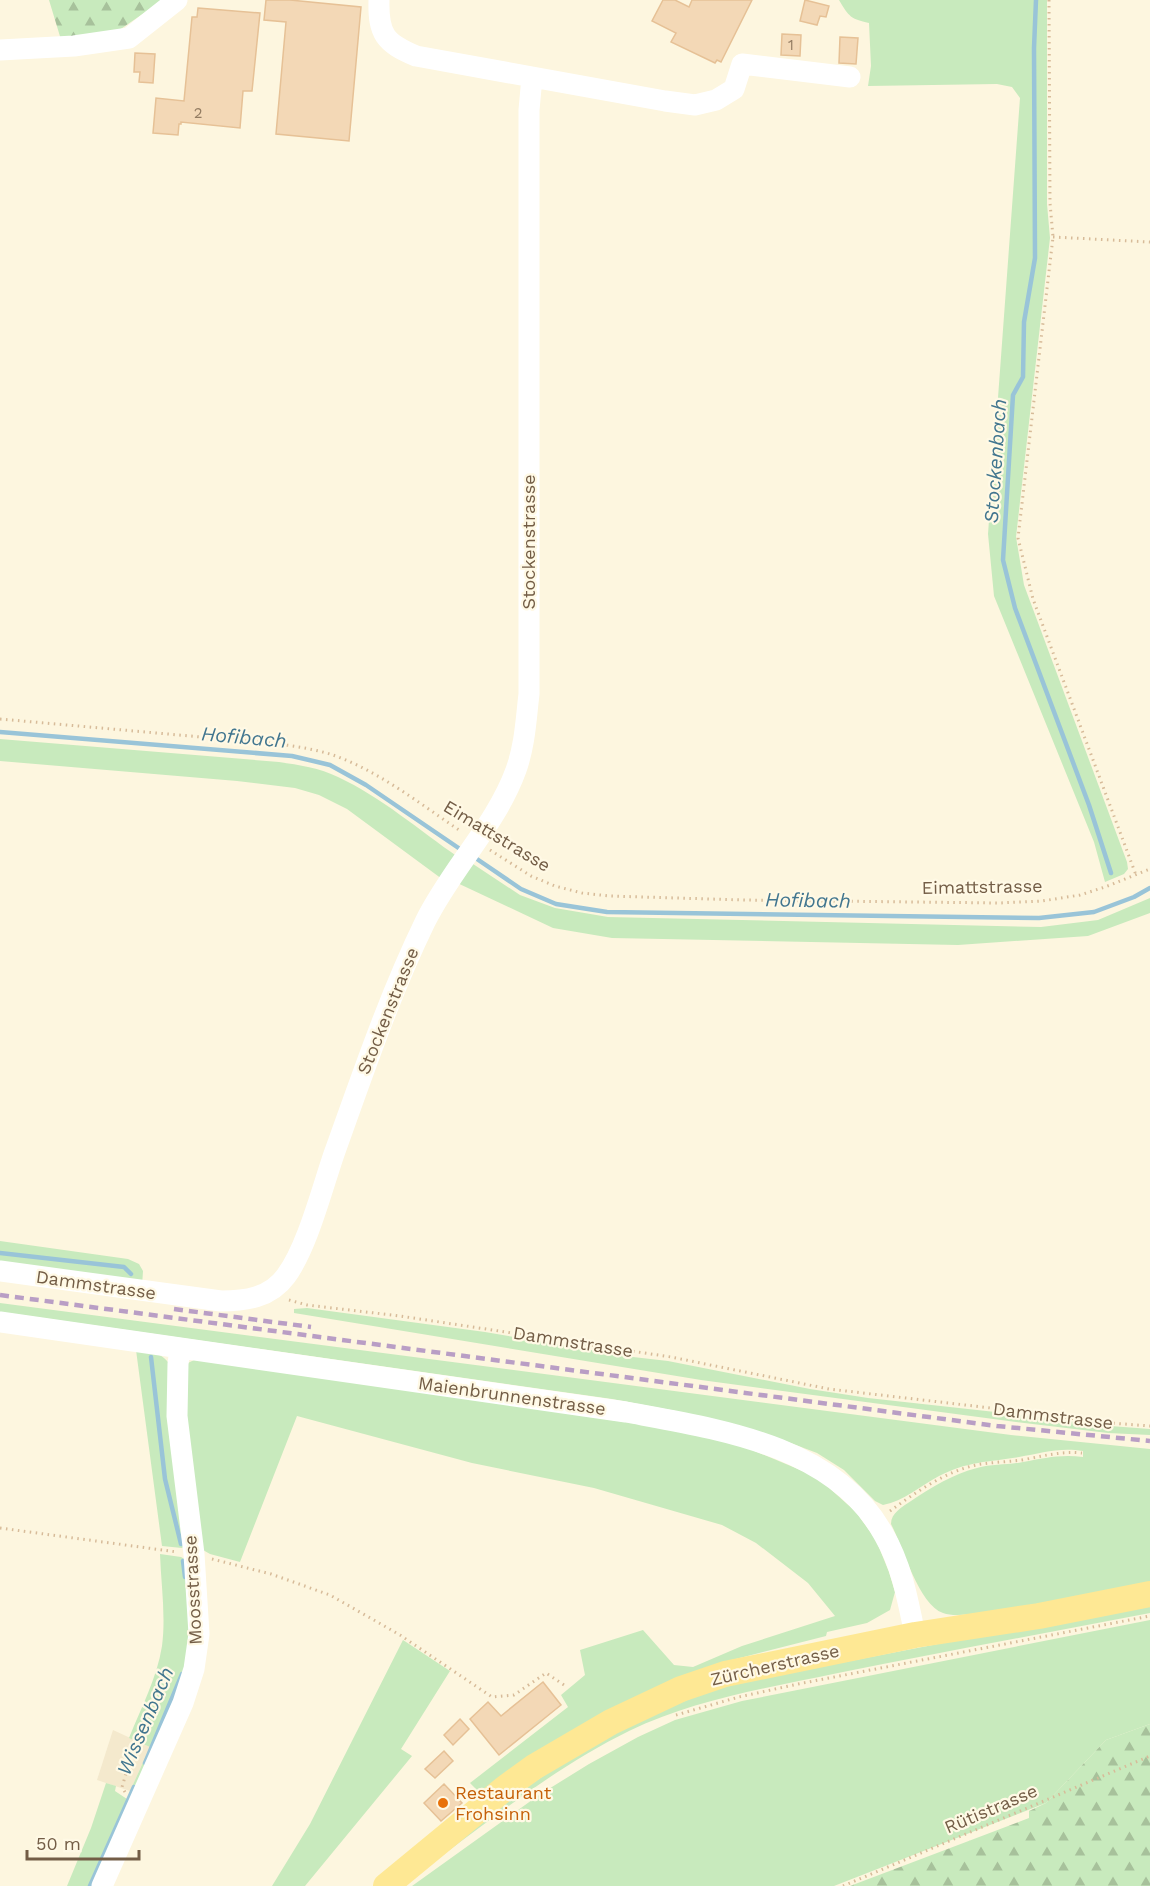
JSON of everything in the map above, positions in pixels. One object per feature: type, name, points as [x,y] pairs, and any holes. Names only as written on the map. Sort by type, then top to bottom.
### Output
[{"type":"main road","name":"Zürcherstrasse","points":[[386,1886],[505,1788],[534,1767],[601,1727],[681,1689],[725,1674],[915,1635],[1039,1616],[1150,1594]]},
{"type":"street","points":[[0,50],[74,46],[129,38],[177,0]]},
{"type":"street","points":[[380,0],[379,14],[382,31],[395,46],[416,56],[664,102],[695,105],[716,100],[734,88],[742,64],[850,77]]},
{"type":"street","name":"Stockenstrasse","points":[[272,1290],[288,1273],[307,1231],[363,1072],[425,922],[446,883],[501,802],[516,770],[525,738],[529,694],[529,110],[532,77]]},
{"type":"street","name":"Dammstrasse","points":[[0,1271],[221,1302],[244,1300],[272,1290]]},
{"type":"street","name":"Maienbrunnenstrasse","points":[[0,1322],[626,1412],[719,1432],[770,1447],[820,1469],[848,1490],[876,1521],[899,1568],[915,1635]]},
{"type":"street","name":"Moosstrasse","points":[[102,1886],[183,1703],[194,1669],[199,1634],[194,1554],[177,1416],[180,1348]]},
{"type":"path","points":[[1049,0],[1050,203],[1053,237],[1018,538],[1033,599],[1136,875]]},
{"type":"path","points":[[1053,237],[1150,242]]},
{"type":"path","name":"Eimattstrasse","points":[[0,719],[295,746],[329,754],[358,766],[386,782],[531,876],[555,886],[582,893],[609,896],[1041,902],[1080,895],[1150,869]]},
{"type":"path","name":"Dammstrasse","points":[[272,1290],[286,1299],[306,1305],[411,1318],[671,1357],[829,1389],[1098,1422],[1150,1426]]},
{"type":"path","points":[[876,1521],[924,1488],[975,1465],[1021,1460],[1045,1454],[1082,1453]]},
{"type":"path","points":[[0,1528],[194,1554],[271,1574],[330,1595],[408,1640],[492,1697],[514,1695],[546,1673],[564,1685]]},
{"type":"path","name":"Zürcherstrasse","points":[[672,1716],[739,1697],[798,1684],[1150,1616]]},
{"type":"path","name":"Rütistrasse","points":[[843,1886],[1150,1756]]},
{"type":"path","points":[[127,1794],[123,1791],[123,1782],[128,1767]]},
{"type":"shaded area","points":[[113,1730],[150,1747],[130,1791],[97,1780]]},
{"type":"green space","points":[[49,0],[163,0],[112,35],[62,43]]},
{"type":"green space","points":[[839,0],[1047,0],[1047,204],[1050,238],[1016,537],[1024,585],[1127,862],[1128,869],[1124,874],[1105,882],[1094,842],[994,596],[988,534],[1020,98],[1012,87],[997,84],[868,86],[871,66],[869,23],[851,16]]},
{"type":"green space","points":[[0,739],[279,762],[317,769],[338,777],[369,794],[458,857],[442,879],[347,809],[319,795],[295,788],[0,761]]},
{"type":"green space","points":[[467,860],[520,895],[555,908],[608,917],[1041,927],[1098,920],[1150,898],[1150,913],[1088,936],[958,945],[612,938],[553,928],[453,881]]},
{"type":"green space","points":[[0,1241],[128,1259],[139,1264],[143,1271],[142,1286],[0,1266]]},
{"type":"green space","points":[[0,1303],[1011,1435],[1150,1449],[1150,1585],[981,1613],[952,1615],[934,1608],[926,1599],[912,1574],[891,1524],[895,1513],[904,1506],[943,1482],[968,1471],[1053,1457],[1083,1457],[1083,1451],[1051,1451],[969,1465],[939,1476],[905,1497],[883,1505],[875,1501],[844,1470],[817,1453],[780,1439],[676,1411],[612,1399],[0,1312]]},
{"type":"green space","points":[[307,1308],[485,1332],[668,1361],[868,1398],[1097,1425],[1150,1429],[1150,1435],[1108,1433],[1016,1422],[701,1380],[294,1313],[294,1309]]},
{"type":"green space","points":[[136,1350],[162,1357],[173,1370],[185,1545],[182,1548],[162,1546]]},
{"type":"green space","points":[[198,1358],[685,1431],[745,1447],[817,1477],[856,1512],[876,1540],[889,1572],[895,1592],[890,1610],[867,1623],[827,1632],[826,1636],[732,1660],[482,1795],[470,1783],[568,1707],[561,1695],[585,1675],[580,1650],[643,1630],[674,1665],[693,1667],[742,1646],[835,1616],[808,1583],[756,1543],[722,1525],[594,1488],[472,1463],[297,1416],[240,1562],[210,1554],[203,1550],[183,1418],[188,1363]]},
{"type":"green space","points":[[160,1554],[186,1560],[194,1618],[186,1677],[134,1792],[130,1791],[150,1747],[129,1738],[153,1681],[162,1646]]},
{"type":"green space","points":[[1150,1603],[1150,1613],[758,1690],[705,1703],[654,1720],[600,1746],[572,1763],[491,1819],[412,1878],[486,1815],[602,1736],[706,1692],[746,1681]]},
{"type":"green space","points":[[1150,1620],[1150,1724],[1106,1740],[1046,1803],[834,1886],[412,1886],[539,1795],[589,1764],[675,1720],[742,1701]]},
{"type":"green space","points":[[403,1640],[450,1671],[401,1749],[412,1756],[305,1886],[272,1886],[310,1824]]},
{"type":"green space","points":[[1150,1724],[1150,1886],[850,1886],[1029,1818],[1029,1811],[1046,1803],[1106,1740]]},
{"type":"green space","points":[[106,1783],[116,1786],[115,1791],[130,1801],[96,1886],[67,1886],[91,1828]]},
{"type":"building","points":[[266,0],[361,7],[349,141],[276,134],[286,22],[264,20]]},
{"type":"building","points":[[663,0],[675,0],[689,7],[692,0],[752,0],[721,62],[717,60],[715,63],[671,42],[676,33],[652,21]]},
{"type":"building","points":[[805,0],[829,6],[826,17],[820,16],[817,25],[800,21]]},
{"type":"building","points":[[198,8],[260,13],[252,91],[243,91],[240,128],[181,122],[178,135],[153,133],[156,98],[184,101],[192,17],[197,17]]},
{"type":"building","points":[[782,34],[801,35],[800,56],[781,55]]},
{"type":"building","points":[[840,37],[858,38],[856,64],[839,63]]},
{"type":"building","points":[[135,53],[155,54],[153,83],[139,82],[140,72],[134,72]]},
{"type":"building","points":[[543,1682],[561,1705],[499,1755],[470,1719],[488,1702],[501,1716]]},
{"type":"building","points":[[460,1719],[469,1729],[453,1745],[444,1735]]},
{"type":"building","points":[[444,1751],[453,1761],[435,1778],[425,1769]]},
{"type":"building","name":"Restaurant Frohsinn","points":[[444,1784],[462,1803],[441,1821],[424,1803]]},
{"type":"waterway","name":"Stockenbach","points":[[1036,0],[1034,48],[1035,258],[1024,322],[1023,377],[1013,395],[1003,560],[1015,608],[1089,805],[1111,873]]},
{"type":"waterway","name":"Hofibach","points":[[0,732],[292,756],[330,765],[366,785],[460,849]]},
{"type":"waterway","name":"Hofibach","points":[[474,857],[521,889],[556,904],[607,912],[1039,918],[1094,912],[1134,897],[1150,888]]},
{"type":"waterway","name":"Wissenbach","points":[[0,1253],[124,1267],[131,1274]]},
{"type":"waterway","name":"Wissenbach","points":[[151,1357],[165,1479],[181,1544]]},
{"type":"waterway","name":"Wissenbach","points":[[183,1561],[185,1577]]},
{"type":"waterway","name":"Wissenbach","points":[[145,1763],[182,1674]]},
{"type":"waterway","name":"Wissenbach","points":[[90,1886],[134,1787]]},
{"type":"railway","points":[[0,1295],[997,1426],[1150,1441]]},
{"type":"railway","points":[[174,1309],[311,1327]]},
{"type":"place","name":"Restaurant Frohsinn","points":[[443,1803]]}]
